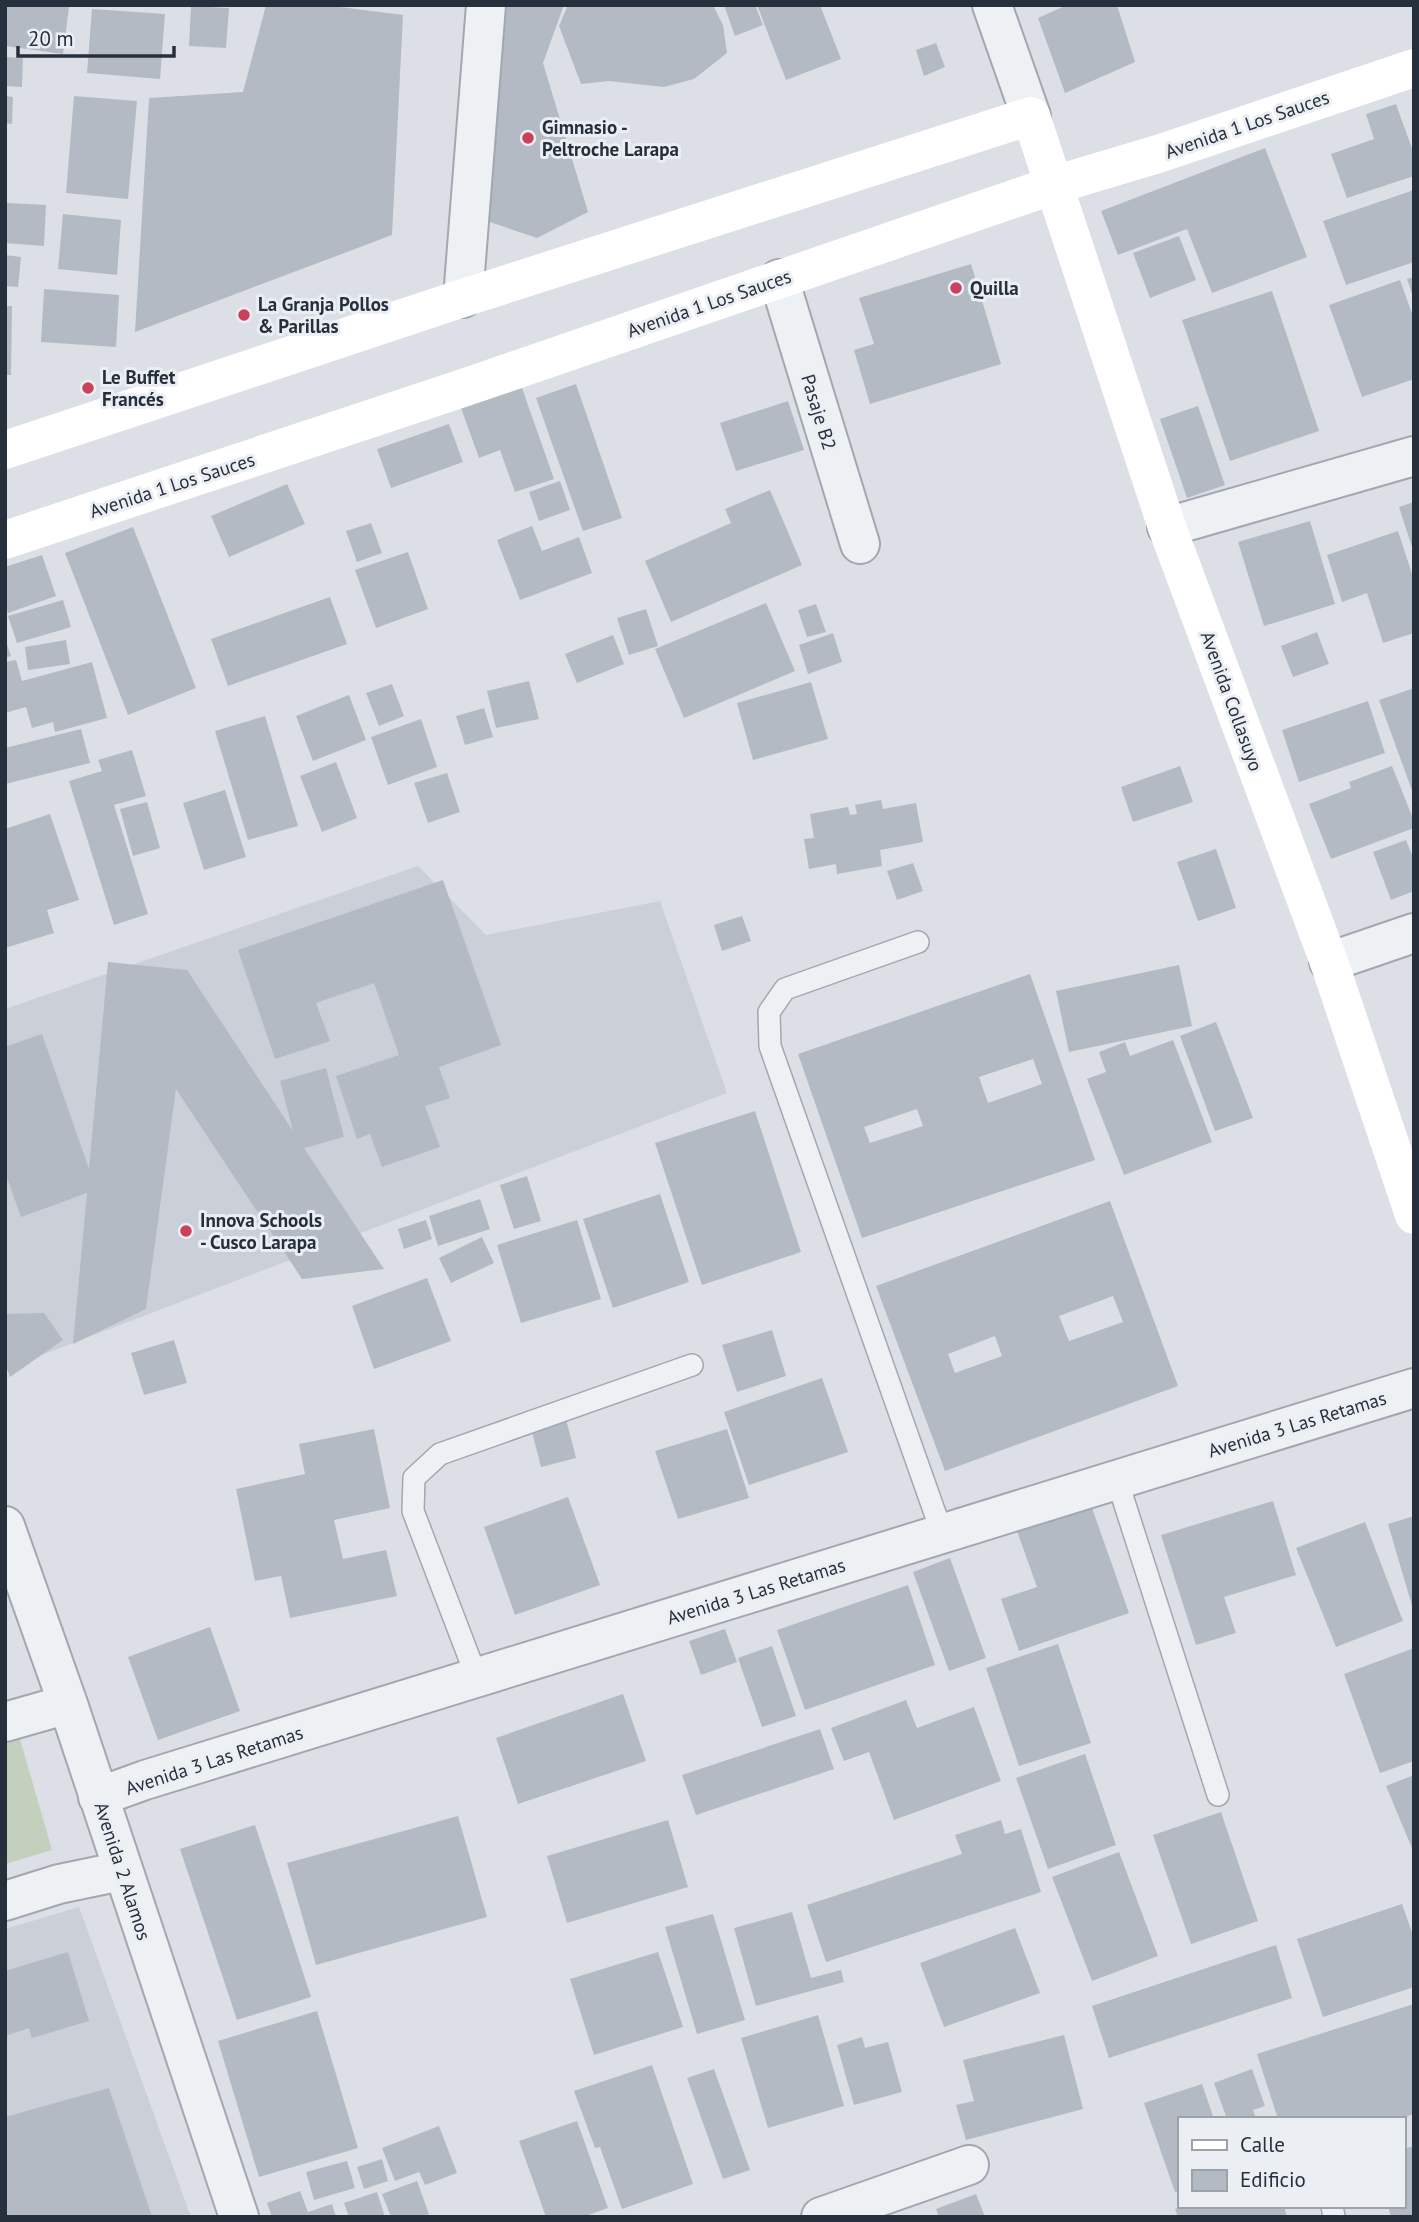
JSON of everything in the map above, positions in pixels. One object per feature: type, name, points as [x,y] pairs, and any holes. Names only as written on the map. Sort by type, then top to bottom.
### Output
[{"type":"street","points":[[463,298],[486,5]]},
{"type":"street","points":[[5,450],[463,298],[1031,116],[992,5]]},
{"type":"street","name":"Avenida 1 Los Sauces","points":[[5,540],[466,387],[1054,185],[1158,154],[1414,68]]},
{"type":"street","name":"Avenida Collasuyo","points":[[1031,116],[1167,527],[1329,962],[1414,1215]]},
{"type":"street","name":"Pasaje B2","points":[[779,279],[860,544]]},
{"type":"street","points":[[1167,527],[1414,456]]},
{"type":"street","points":[[1329,962],[1414,933]]},
{"type":"street","name":"Avenida 3 Las Retamas","points":[[99,1797],[145,1780],[1414,1388]]},
{"type":"street","name":"Avenida 2 Alamos","points":[[5,1527],[68,1704],[239,2217]]},
{"type":"street","points":[[5,1722],[68,1704]]},
{"type":"street","points":[[5,1900],[59,1884],[122,1871]]},
{"type":"street","points":[[821,2217],[969,2165]]},
{"type":"lane","points":[[918,942],[785,989],[769,1013],[770,1046],[942,1534]]},
{"type":"lane","points":[[477,1678],[413,1511],[414,1478],[440,1454],[692,1365]]},
{"type":"lane","points":[[1117,1479],[1218,1794]]},
{"type":"shaded area","name":"Innova Schools - Cusco Larapa","points":[[418,866],[486,935],[660,901],[727,1093],[5,1369],[5,1009]]},
{"type":"shaded area","points":[[79,1907],[191,2217],[5,2217],[5,1929]]},
{"type":"green space","points":[[18,1732],[52,1850],[5,1864],[5,1736]]},
{"type":"building","points":[[5,5],[69,7],[63,54],[5,46]]},
{"type":"building","points":[[266,5],[325,5],[403,15],[392,235],[135,332],[149,98],[243,92]]},
{"type":"building","name":"Gimnasio - Peltroche Larapa","points":[[501,5],[564,5],[543,63],[588,212],[537,238],[484,220]]},
{"type":"building","points":[[568,5],[713,5],[723,25],[727,53],[694,79],[664,87],[609,81],[581,84],[559,26]]},
{"type":"building","points":[[724,5],[755,5],[763,25],[735,36]]},
{"type":"building","points":[[757,5],[820,5],[841,59],[786,80]]},
{"type":"building","points":[[1067,5],[1117,5],[1135,62],[1065,93],[1038,18]]},
{"type":"building","points":[[191,6],[229,8],[226,48],[189,46]]},
{"type":"building","points":[[92,9],[165,14],[160,79],[87,73]]},
{"type":"building","points":[[936,43],[945,67],[924,76],[916,50]]},
{"type":"building","points":[[5,57],[23,58],[22,87],[5,86]]},
{"type":"building","points":[[5,96],[13,97],[12,124],[5,123]]},
{"type":"building","points":[[74,96],[137,101],[128,199],[66,193]]},
{"type":"building","points":[[1396,104],[1414,154],[1414,176],[1347,198],[1331,154],[1374,139],[1366,114]]},
{"type":"building","points":[[1265,148],[1307,257],[1212,293],[1187,229],[1118,255],[1101,211]]},
{"type":"building","points":[[1414,190],[1414,262],[1346,285],[1323,221]]},
{"type":"building","points":[[7,203],[46,205],[44,246],[5,243]]},
{"type":"building","points":[[63,214],[121,220],[117,275],[58,269]]},
{"type":"building","points":[[1179,236],[1196,280],[1150,298],[1133,253]]},
{"type":"building","points":[[5,255],[21,257],[18,287],[5,286]]},
{"type":"building","points":[[971,264],[1001,364],[870,404],[854,350],[874,344],[859,298]]},
{"type":"building","points":[[1414,277],[1414,297],[1413,297],[1407,279]]},
{"type":"building","points":[[1400,280],[1414,319],[1414,379],[1362,397],[1329,305]]},
{"type":"building","points":[[44,289],[119,295],[116,347],[41,342]]},
{"type":"building","points":[[1272,291],[1319,431],[1230,461],[1182,320]]},
{"type":"building","points":[[5,306],[12,306],[11,375],[5,375]]},
{"type":"building","points":[[576,384],[622,518],[583,531],[536,398]]},
{"type":"building","points":[[522,388],[554,479],[515,492],[500,450],[479,458],[461,408]]},
{"type":"building","points":[[788,401],[804,450],[736,471],[720,423]]},
{"type":"building","points":[[1198,406],[1225,485],[1187,498],[1160,419]]},
{"type":"building","points":[[449,424],[463,462],[391,488],[377,449]]},
{"type":"building","points":[[560,481],[570,510],[539,521],[529,492]]},
{"type":"building","points":[[287,484],[305,524],[229,557],[211,516]]},
{"type":"building","points":[[770,490],[802,565],[671,622],[645,561],[731,523],[725,509]]},
{"type":"building","points":[[1414,502],[1414,550],[1413,550],[1399,507]]},
{"type":"building","points":[[1310,521],[1335,604],[1264,626],[1238,542]]},
{"type":"building","points":[[371,523],[382,553],[357,562],[346,531]]},
{"type":"building","points":[[532,526],[542,551],[579,537],[592,573],[520,600],[497,540]]},
{"type":"building","points":[[133,527],[196,688],[128,715],[65,553]]},
{"type":"building","points":[[1398,531],[1414,580],[1414,633],[1383,643],[1367,593],[1342,602],[1327,555]]},
{"type":"building","points":[[408,552],[428,609],[376,628],[355,570]]},
{"type":"building","points":[[42,555],[56,596],[8,613],[5,605],[5,567]]},
{"type":"building","points":[[330,597],[347,644],[228,686],[211,639]]},
{"type":"building","points":[[63,600],[71,627],[17,643],[8,616]]},
{"type":"building","points":[[766,603],[795,671],[684,718],[655,649]]},
{"type":"building","points":[[816,604],[826,632],[807,637],[798,610]]},
{"type":"building","points":[[646,609],[658,646],[629,655],[617,618]]},
{"type":"building","points":[[1317,632],[1329,664],[1293,677],[1281,646]]},
{"type":"building","points":[[833,633],[842,662],[808,674],[799,645]]},
{"type":"building","points":[[613,635],[624,664],[577,683],[565,654]]},
{"type":"building","points":[[5,639],[11,656],[5,658]]},
{"type":"building","points":[[66,640],[70,664],[28,670],[25,647]]},
{"type":"building","points":[[16,660],[22,681],[92,662],[107,718],[55,732],[53,722],[32,728],[26,707],[5,713],[5,662]]},
{"type":"building","points":[[529,681],[539,719],[496,728],[487,691]]},
{"type":"building","points":[[811,682],[828,739],[753,760],[737,703]]},
{"type":"building","points":[[392,684],[404,716],[379,726],[366,693]]},
{"type":"building","points":[[1414,688],[1414,793],[1413,793],[1379,700]]},
{"type":"building","points":[[349,695],[366,740],[313,761],[296,716]]},
{"type":"building","points":[[1368,701],[1385,753],[1299,782],[1282,730]]},
{"type":"building","points":[[484,708],[493,737],[465,745],[456,716]]},
{"type":"building","points":[[265,716],[298,826],[248,840],[215,731]]},
{"type":"building","points":[[421,719],[437,767],[388,785],[371,737]]},
{"type":"building","points":[[81,729],[90,763],[5,784],[5,748]]},
{"type":"building","points":[[132,750],[146,796],[114,805],[148,914],[114,925],[69,781],[102,771],[98,760]]},
{"type":"building","points":[[336,762],[357,818],[322,832],[300,776]]},
{"type":"building","points":[[1180,766],[1193,802],[1133,822],[1121,787]]},
{"type":"building","points":[[1392,766],[1414,821],[1414,828],[1331,859],[1309,804],[1351,788],[1349,782]]},
{"type":"building","points":[[447,773],[460,812],[428,823],[414,783]]},
{"type":"building","points":[[225,790],[246,857],[204,870],[183,803]]},
{"type":"building","points":[[881,800],[883,809],[916,803],[923,842],[880,850],[882,866],[837,874],[836,864],[809,869],[804,839],[814,838],[810,814],[848,807],[850,815],[857,814],[855,805]]},
{"type":"building","points":[[147,802],[160,848],[133,856],[120,809]]},
{"type":"building","points":[[50,814],[79,900],[47,910],[54,933],[5,948],[5,829]]},
{"type":"building","points":[[1406,840],[1414,860],[1414,891],[1391,900],[1373,852]]},
{"type":"building","points":[[1216,849],[1236,908],[1198,921],[1177,862]]},
{"type":"building","points":[[913,863],[923,891],[897,900],[887,871]]},
{"type":"building","points":[[443,880],[501,1045],[439,1067],[450,1098],[425,1106],[440,1147],[382,1167],[370,1134],[357,1139],[336,1076],[399,1055],[374,983],[316,1003],[330,1041],[275,1059],[238,950]]},
{"type":"building","points":[[742,916],[751,941],[722,951],[714,925]]},
{"type":"building","points":[[108,962],[187,970],[293,1131],[280,1081],[326,1068],[344,1137],[304,1148],[384,1269],[302,1279],[176,1089],[146,1309],[73,1344],[87,1193],[21,1217],[5,1172],[5,1047],[42,1034],[89,1169]]},
{"type":"building","points":[[1179,965],[1192,1026],[1069,1052],[1056,991]]},
{"type":"building","points":[[1030,974],[1095,1160],[862,1238],[798,1054]],"holes":[[[1033,1059],[1042,1084],[988,1103],[979,1077]],[[917,1109],[923,1126],[870,1143],[864,1127]]]},
{"type":"building","points":[[1216,1022],[1253,1118],[1215,1131],[1180,1036]]},
{"type":"building","points":[[1173,1040],[1212,1142],[1124,1175],[1087,1079],[1106,1072],[1099,1052],[1125,1042],[1130,1056]]},
{"type":"building","points":[[755,1111],[801,1252],[702,1285],[655,1143]]},
{"type":"building","points":[[527,1176],[541,1221],[514,1229],[500,1185]]},
{"type":"building","points":[[660,1194],[689,1282],[613,1308],[583,1219]]},
{"type":"building","points":[[480,1199],[490,1229],[438,1246],[429,1216]]},
{"type":"building","points":[[1110,1201],[1178,1386],[945,1471],[876,1286]],"holes":[[[1113,1296],[1123,1322],[1069,1341],[1059,1316]],[[995,1336],[1002,1356],[955,1373],[948,1354]]]},
{"type":"building","points":[[426,1220],[432,1239],[404,1249],[398,1229]]},
{"type":"building","points":[[577,1220],[601,1299],[521,1323],[497,1245]]},
{"type":"building","points":[[482,1237],[494,1263],[451,1283],[439,1258]]},
{"type":"building","points":[[427,1278],[451,1341],[374,1369],[352,1306]]},
{"type":"building","points":[[44,1313],[63,1340],[10,1377],[5,1363],[5,1314]]},
{"type":"building","points":[[772,1330],[786,1376],[737,1392],[722,1345]]},
{"type":"building","points":[[174,1340],[187,1383],[144,1395],[131,1353]]},
{"type":"building","points":[[822,1378],[848,1452],[749,1485],[724,1412]]},
{"type":"building","points":[[566,1419],[576,1458],[541,1467],[531,1428]]},
{"type":"building","points":[[374,1429],[390,1508],[334,1520],[343,1559],[386,1550],[397,1596],[290,1618],[281,1576],[255,1581],[236,1489],[305,1474],[299,1444]]},
{"type":"building","points":[[727,1429],[749,1498],[678,1519],[655,1451]]},
{"type":"building","points":[[568,1497],[600,1585],[515,1615],[484,1527]]},
{"type":"building","points":[[1273,1501],[1296,1575],[1224,1597],[1236,1633],[1196,1645],[1161,1535]]},
{"type":"building","points":[[1091,1505],[1129,1613],[1019,1651],[1001,1599],[1037,1587],[1017,1531]]},
{"type":"building","points":[[1414,1516],[1414,1609],[1413,1609],[1388,1524]]},
{"type":"building","points":[[1365,1522],[1403,1621],[1336,1647],[1296,1548]]},
{"type":"building","points":[[950,1558],[986,1658],[949,1671],[913,1572]]},
{"type":"building","points":[[908,1585],[935,1665],[805,1710],[777,1630]]},
{"type":"building","points":[[210,1627],[240,1711],[158,1740],[128,1657]]},
{"type":"building","points":[[725,1629],[737,1662],[701,1675],[689,1641]]},
{"type":"building","points":[[1058,1644],[1091,1743],[1019,1766],[986,1668]]},
{"type":"building","points":[[772,1646],[796,1716],[762,1727],[738,1658]]},
{"type":"building","points":[[1414,1648],[1414,1761],[1380,1773],[1344,1674]]},
{"type":"building","points":[[623,1694],[646,1761],[518,1804],[496,1738]]},
{"type":"building","points":[[906,1700],[917,1728],[974,1707],[1001,1781],[894,1820],[869,1752],[844,1761],[831,1728]]},
{"type":"building","points":[[820,1729],[834,1769],[696,1815],[682,1775]]},
{"type":"building","points":[[1085,1754],[1116,1845],[1048,1869],[1016,1778]]},
{"type":"building","points":[[1414,1775],[1414,1853],[1386,1786]]},
{"type":"building","points":[[1221,1812],[1258,1921],[1191,1944],[1153,1835]]},
{"type":"building","points":[[458,1816],[487,1917],[316,1965],[287,1863]]},
{"type":"building","points":[[668,1820],[688,1887],[567,1923],[547,1856]]},
{"type":"building","points":[[1001,1820],[1005,1834],[1021,1829],[1041,1892],[826,1962],[807,1905],[962,1854],[955,1835]]},
{"type":"building","points":[[255,1825],[311,1997],[237,2020],[180,1849]]},
{"type":"building","points":[[1119,1852],[1158,1956],[1092,1981],[1052,1877]]},
{"type":"building","points":[[1402,1904],[1414,1938],[1414,1987],[1323,2017],[1297,1939]]},
{"type":"building","points":[[792,1912],[811,1978],[841,1970],[844,1982],[756,2006],[734,1928]]},
{"type":"building","points":[[713,1914],[745,2020],[697,2034],[665,1927]]},
{"type":"building","points":[[1015,1928],[1040,1993],[944,2027],[920,1963]]},
{"type":"building","points":[[1276,1945],[1292,1998],[1109,2058],[1092,2006]]},
{"type":"building","points":[[68,1952],[89,2021],[32,2038],[29,2028],[5,2036],[5,1971]]},
{"type":"building","points":[[658,1952],[683,2027],[594,2055],[570,1979]]},
{"type":"building","points":[[1414,2004],[1414,2114],[1405,2117],[1277,2117],[1257,2054]]},
{"type":"building","points":[[317,2011],[358,2148],[259,2177],[218,2041]]},
{"type":"building","points":[[818,2015],[844,2106],[768,2128],[741,2038]]},
{"type":"building","points":[[1064,2035],[1083,2109],[966,2140],[956,2105],[974,2101],[963,2060]]},
{"type":"building","points":[[862,2037],[865,2048],[888,2042],[902,2092],[854,2105],[837,2045]]},
{"type":"building","points":[[652,2065],[693,2184],[622,2209],[600,2147],[595,2148],[574,2091]]},
{"type":"building","points":[[714,2069],[750,2170],[723,2179],[687,2078]]},
{"type":"building","points":[[1252,2069],[1265,2106],[1253,2110],[1255,2117],[1226,2117],[1214,2083]]},
{"type":"building","points":[[1202,2084],[1213,2117],[1178,2117],[1178,2191],[1175,2192],[1144,2103]]},
{"type":"building","points":[[109,2088],[152,2217],[5,2217],[5,2117]]},
{"type":"building","points":[[577,2121],[608,2208],[583,2217],[546,2217],[519,2141]]},
{"type":"building","points":[[439,2126],[457,2173],[425,2185],[419,2172],[395,2181],[382,2148]]},
{"type":"building","points":[[1414,2146],[1414,2217],[1391,2217],[1389,2208],[1405,2208],[1405,2148]]},
{"type":"building","points":[[382,2159],[388,2181],[364,2189],[357,2167]]},
{"type":"building","points":[[347,2161],[355,2188],[314,2200],[306,2172]]},
{"type":"building","points":[[417,2181],[429,2214],[421,2217],[391,2217],[382,2194]]},
{"type":"building","points":[[300,2191],[308,2212],[332,2204],[336,2217],[272,2217],[267,2203]]},
{"type":"building","points":[[377,2192],[385,2217],[349,2217],[344,2203]]},
{"type":"building","points":[[976,2194],[985,2217],[939,2217],[936,2209]]},
{"type":"building","points":[[1285,2208],[1287,2217],[1178,2217],[1175,2209]]},
{"type":"place","name":"Gimnasio - Peltroche Larapa","points":[[528,138]]},
{"type":"place","name":"Quilla","points":[[956,288]]},
{"type":"place","name":"La Granja Pollos & Parillas","points":[[244,315]]},
{"type":"place","name":"Le Buffet Francés","points":[[88,388]]},
{"type":"place","name":"Innova Schools - Cusco Larapa","points":[[186,1231]]}]
